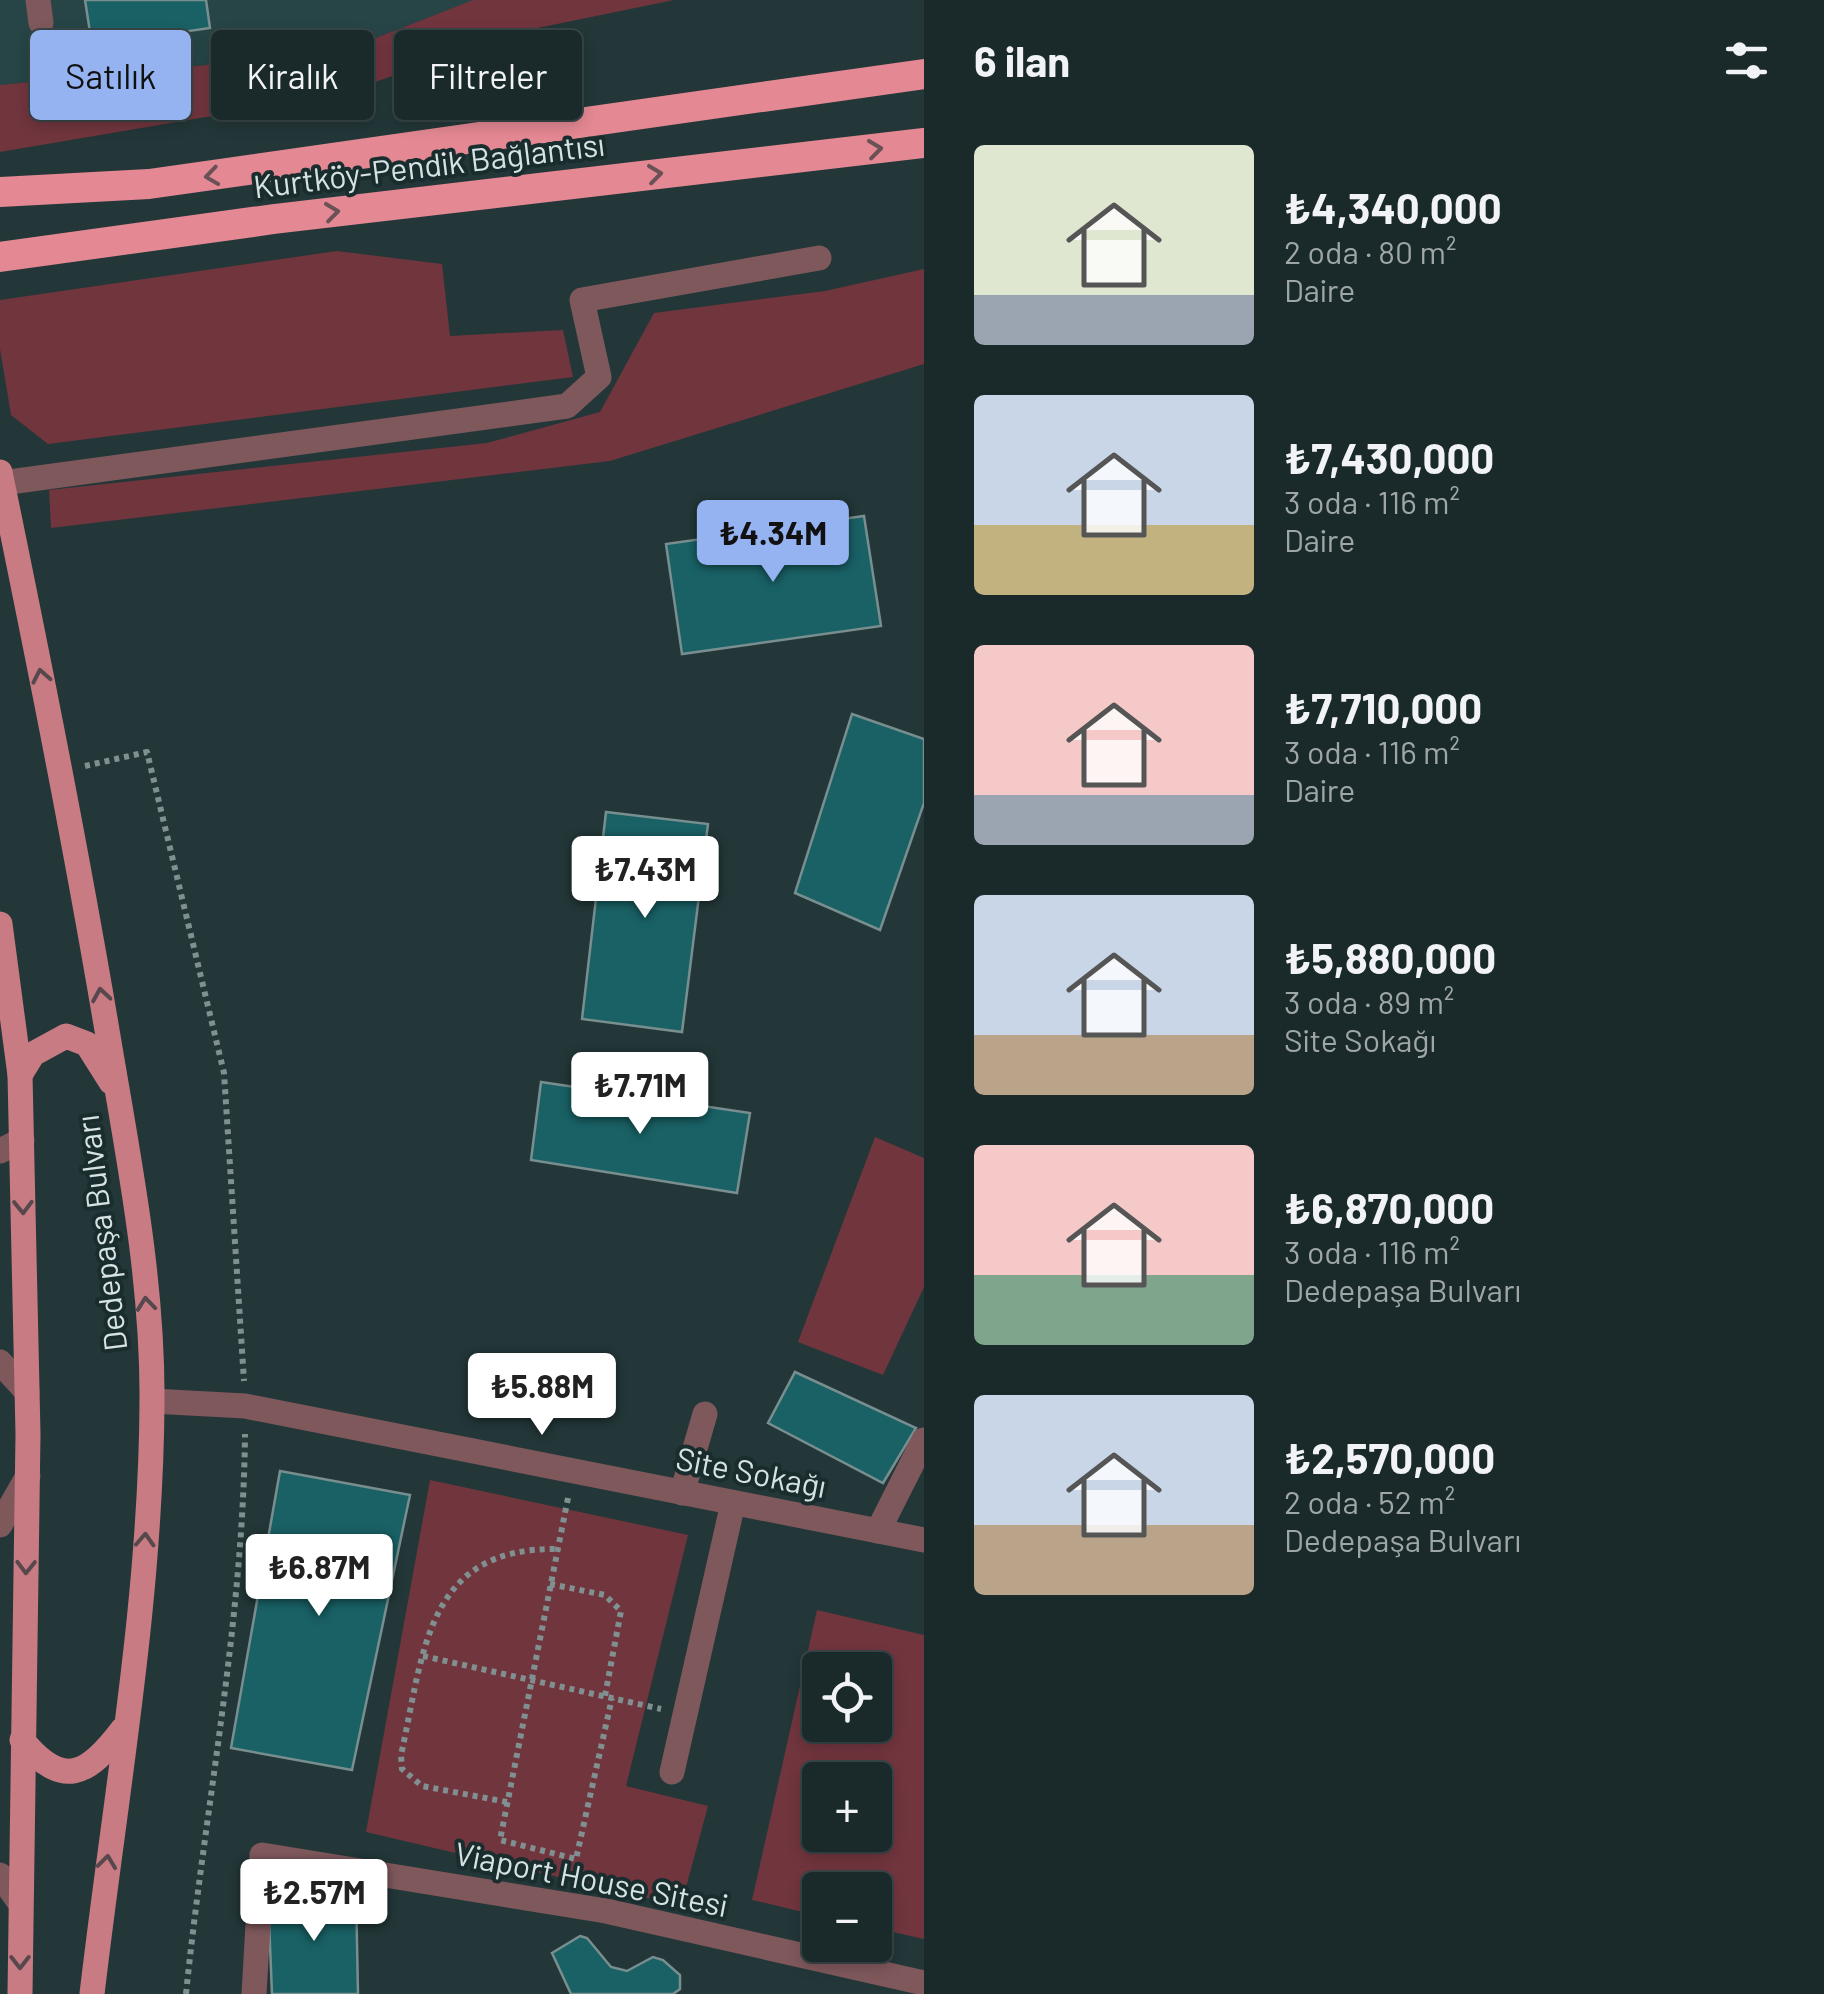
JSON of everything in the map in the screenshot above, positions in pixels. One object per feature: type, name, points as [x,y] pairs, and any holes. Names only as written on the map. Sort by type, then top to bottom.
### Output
[{"type":"highway","name":"Kurtköy-Pendik Bağlantısı","points":[[0,194],[148,184],[924,74]]},
{"type":"highway","name":"Kurtköy-Pendik Bağlantısı","points":[[62,251],[274,218],[924,143]]},
{"type":"highway","points":[[0,257],[62,251]]},
{"type":"highway","points":[[0,265],[62,251]]},
{"type":"main road","name":"Dedepaşa Bulvarı","points":[[1,478],[60,772],[134,1184],[152,1402],[136,1654],[92,1994]]},
{"type":"main road","name":"Dedepaşa Bulvarı","points":[[0,924],[3,970],[20,1074],[11,1146],[28,1392],[20,1994]]},
{"type":"main road","points":[[20,1074],[34,1054],[66,1036],[87,1044],[117,1091]]},
{"type":"main road","points":[[22,1740],[40,1761],[68,1772],[97,1763],[125,1727]]},
{"type":"street","points":[[1,478],[567,406],[599,377],[582,300],[818,258]]},
{"type":"street","points":[[0,1362],[28,1392]]},
{"type":"street","name":"Site Sokağı","points":[[152,1402],[245,1406],[924,1540]]},
{"type":"street","points":[[682,1493],[705,1414]]},
{"type":"street","points":[[878,1531],[924,1440]]},
{"type":"street","points":[[0,1525],[28,1476]]},
{"type":"street","points":[[672,1772],[733,1503]]},
{"type":"street","name":"Viaport House Sitesi","points":[[254,1994],[262,1855],[606,1911],[924,1982]]},
{"type":"street","points":[[0,1875],[20,1903]]},
{"type":"path","points":[[60,772],[147,752],[224,1073],[245,1406],[244,1532],[186,1994]]},
{"type":"path","points":[[550,1584],[606,1595],[621,1611],[609,1697],[576,1858],[500,1840],[531,1679],[550,1584],[558,1549],[573,1472]]},
{"type":"path","points":[[507,1802],[422,1786],[402,1768],[401,1754],[436,1614],[464,1575],[503,1554],[558,1549]]},
{"type":"path","points":[[423,1656],[685,1714]]},
{"type":"shaded area","points":[[0,0],[473,0],[374,39],[374,30],[211,30],[211,65],[191,66],[191,30],[30,30],[30,82],[0,85]]},
{"type":"shaded area","points":[[473,0],[674,0],[528,30],[396,30]]},
{"type":"shaded area","points":[[394,31],[394,75],[374,82],[374,39]]},
{"type":"shaded area","points":[[211,65],[211,116],[191,120],[191,66]]},
{"type":"shaded area","points":[[30,82],[30,120],[188,120],[0,152],[0,85]]},
{"type":"shaded area","points":[[337,251],[442,264],[450,336],[563,330],[573,377],[48,444],[11,415],[0,349],[0,300]]},
{"type":"shaded area","points":[[924,269],[924,364],[610,461],[51,528],[49,490],[487,443],[600,412],[654,313],[825,291]]},
{"type":"shaded area","points":[[875,1137],[924,1158],[924,1287],[883,1375],[798,1342]]},
{"type":"shaded area","points":[[430,1480],[688,1535],[626,1786],[708,1806],[681,1906],[366,1832]]},
{"type":"shaded area","points":[[817,1610],[924,1635],[924,1939],[892,1932],[892,1872],[802,1872],[802,1912],[752,1900],[802,1677],[802,1742],[892,1742],[892,1652],[808,1652]]},
{"type":"building","points":[[85,0],[206,0],[210,28],[191,31],[90,30]]},
{"type":"building","points":[[864,516],[881,626],[682,654],[666,544]]},
{"type":"building","points":[[852,714],[924,739],[924,803],[880,930],[795,893]]},
{"type":"building","points":[[606,812],[708,824],[682,1032],[582,1019]]},
{"type":"building","points":[[541,1082],[750,1113],[737,1193],[531,1160]]},
{"type":"building","points":[[795,1372],[916,1428],[883,1483],[768,1423]]},
{"type":"building","points":[[280,1471],[410,1495],[352,1770],[231,1748]]},
{"type":"building","points":[[356,1891],[358,1994],[272,1994],[268,1896]]},
{"type":"building","points":[[580,1936],[587,1938],[611,1967],[627,1971],[653,1957],[663,1960],[680,1975],[680,1989],[673,1994],[571,1994],[552,1953]]}]
